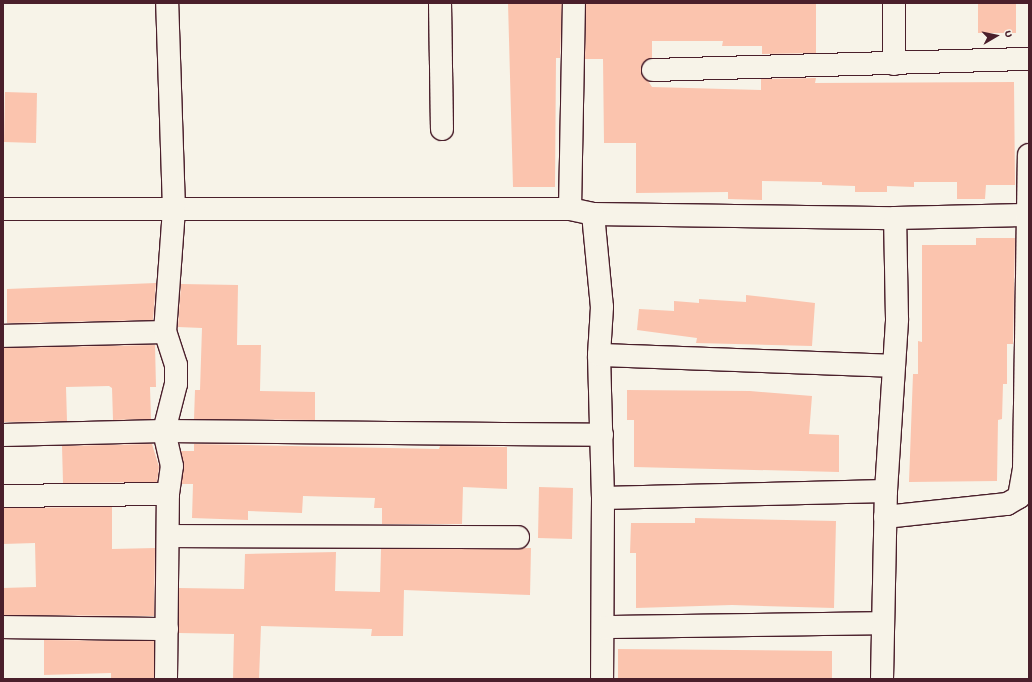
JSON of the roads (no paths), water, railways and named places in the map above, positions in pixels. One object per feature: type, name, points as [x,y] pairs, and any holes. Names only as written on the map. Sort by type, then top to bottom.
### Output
[{"type":"street","points":[[166,679],[169,536],[168,494],[172,466],[164,431],[176,384],[176,365],[165,332],[174,209],[167,3]]},
{"type":"street","points":[[440,3],[442,129]]},
{"type":"street","points":[[570,209],[574,3]]},
{"type":"street","points":[[894,3],[894,64]]},
{"type":"street","points":[[654,70],[894,64],[1029,58]]},
{"type":"street","points":[[885,517],[1007,504],[1019,497],[1024,468],[1029,155]]},
{"type":"street","points":[[3,209],[570,209],[594,214],[895,218],[1029,215]]},
{"type":"street","points":[[594,214],[602,307],[599,355],[604,498],[604,627],[602,679]]},
{"type":"street","points":[[882,679],[886,491],[897,319],[895,218]]},
{"type":"street","points":[[3,336],[165,332]]},
{"type":"street","points":[[599,355],[893,366]]},
{"type":"street","points":[[3,435],[164,431],[602,435]]},
{"type":"street","points":[[604,498],[886,491]]},
{"type":"street","points":[[3,496],[168,494]]},
{"type":"street","points":[[169,536],[518,537]]},
{"type":"street","points":[[604,627],[883,623]]},
{"type":"street","points":[[3,627],[167,629]]}]
